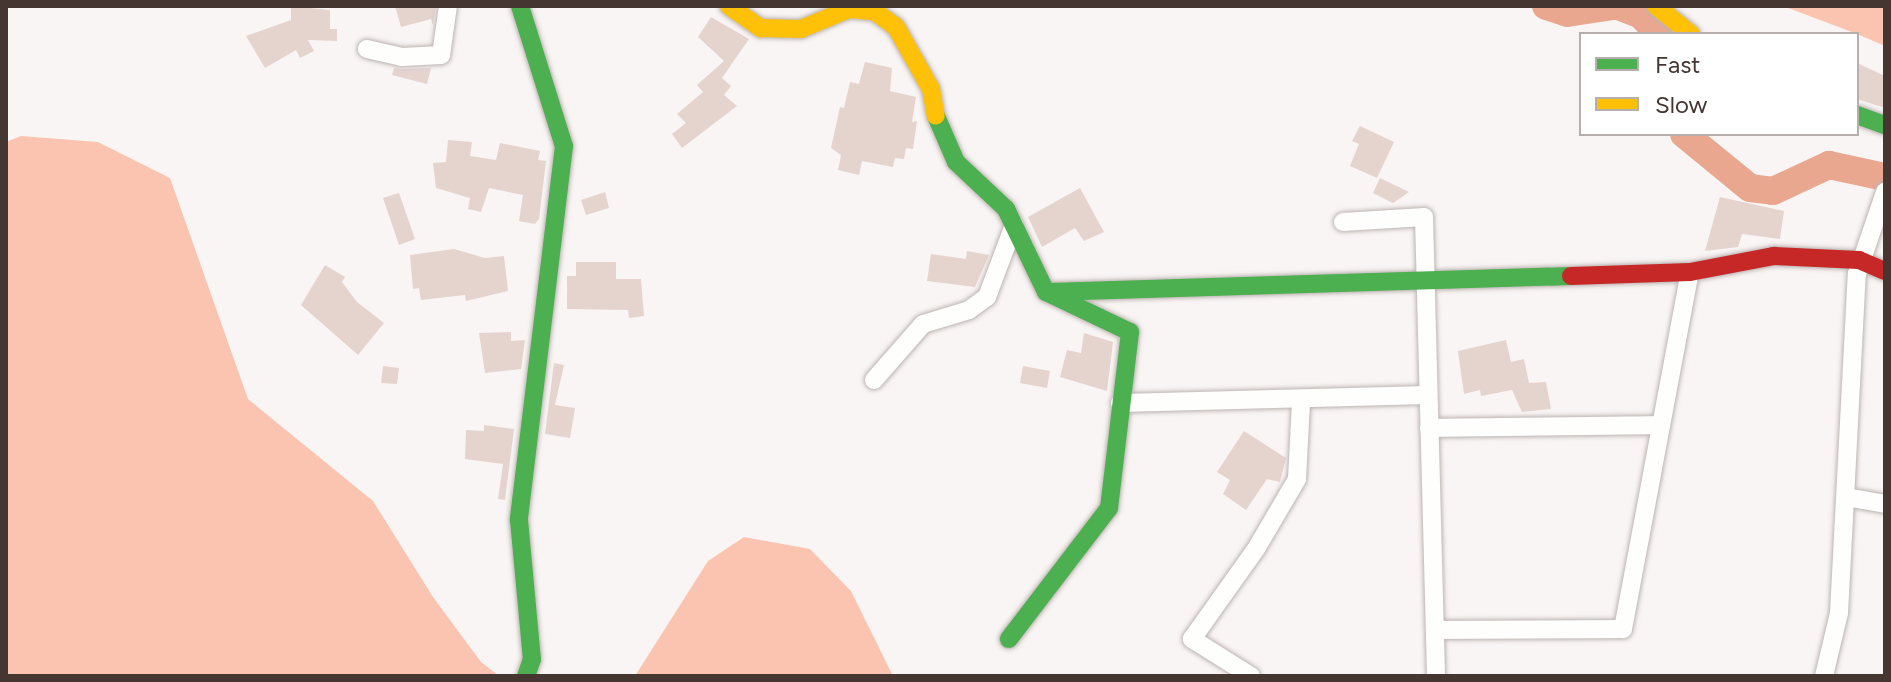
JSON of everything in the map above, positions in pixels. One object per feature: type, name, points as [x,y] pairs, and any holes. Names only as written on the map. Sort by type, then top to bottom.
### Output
[{"type":"street","points":[[367,49],[402,57],[441,55],[448,6]]},
{"type":"street","points":[[520,6],[564,146],[519,520],[532,659],[526,676]]},
{"type":"street","points":[[729,6],[761,28],[801,29],[849,9],[874,11],[896,27],[931,89],[938,128],[956,162],[1006,209],[1046,292],[1130,332],[1109,508],[1009,639]]},
{"type":"street","points":[[1656,6],[1688,32]]},
{"type":"street","points":[[1859,116],[1885,125]]},
{"type":"street","points":[[1824,676],[1839,613],[1859,260],[1884,194]]},
{"type":"street","points":[[1343,222],[1424,217],[1436,676]]},
{"type":"street","points":[[874,380],[923,324],[969,310],[987,297],[1014,225]]},
{"type":"street","points":[[1046,292],[1690,272],[1774,256],[1859,260],[1885,271]]},
{"type":"street","points":[[1436,630],[1623,629],[1690,272]]},
{"type":"street","points":[[1120,403],[1301,402],[1428,395]]},
{"type":"street","points":[[1251,676],[1192,639],[1256,549],[1297,479],[1301,402]]},
{"type":"street","points":[[1429,428],[1661,425]]},
{"type":"street","points":[[1846,497],[1885,504]]},
{"type":"shaded area","points":[[1783,6],[1885,6],[1885,46],[1859,35],[1859,32]]},
{"type":"shaded area","points":[[21,136],[98,142],[170,178],[248,399],[373,501],[433,597],[481,662],[499,676],[6,676],[6,142]]},
{"type":"shaded area","points":[[744,537],[810,549],[851,591],[893,676],[635,676],[708,561]]},
{"type":"building","points":[[291,6],[330,10],[330,29],[337,29],[337,41],[308,40],[314,51],[300,58],[296,50],[265,68],[246,36],[291,20]]},
{"type":"building","points":[[395,6],[436,6],[433,25],[431,19],[401,27]]},
{"type":"building","points":[[711,17],[749,39],[722,78],[731,86],[724,95],[737,106],[682,148],[672,134],[686,123],[677,114],[703,92],[697,85],[724,61],[698,37]]},
{"type":"building","points":[[865,62],[892,68],[890,91],[916,97],[912,122],[917,121],[913,149],[906,148],[904,159],[895,158],[893,167],[862,161],[859,175],[838,170],[841,155],[831,148],[840,107],[844,108],[850,82],[859,84]]},
{"type":"building","points":[[1859,64],[1885,76],[1885,108],[1859,100]]},
{"type":"building","points":[[394,68],[431,68],[427,84],[392,75]]},
{"type":"building","points":[[1360,126],[1394,142],[1377,178],[1350,166],[1359,144],[1352,141]]},
{"type":"building","points":[[448,140],[472,142],[470,156],[496,160],[500,143],[540,151],[538,160],[546,161],[539,219],[535,224],[519,221],[523,195],[489,188],[481,212],[468,209],[470,198],[436,188],[433,163],[446,162]]},
{"type":"building","points":[[1380,178],[1409,192],[1393,203],[1373,193]]},
{"type":"building","points":[[1080,188],[1104,232],[1084,241],[1075,228],[1042,247],[1028,217]]},
{"type":"building","points":[[605,192],[609,208],[586,215],[581,200]]},
{"type":"building","points":[[399,193],[415,239],[399,245],[383,198]]},
{"type":"building","points":[[1720,197],[1784,211],[1780,239],[1742,234],[1738,247],[1705,251]]},
{"type":"building","points":[[454,249],[485,258],[504,256],[508,291],[466,301],[465,295],[421,300],[419,288],[413,289],[410,255]]},
{"type":"building","points":[[967,251],[989,255],[975,287],[927,281],[931,254],[966,259]]},
{"type":"building","points":[[576,262],[616,262],[616,279],[641,279],[644,316],[629,318],[628,310],[567,309],[567,276],[576,276]]},
{"type":"building","points":[[325,265],[345,277],[342,282],[357,302],[384,323],[358,355],[301,305]]},
{"type":"building","points":[[511,332],[511,341],[525,340],[521,369],[485,373],[479,333]]},
{"type":"building","points":[[1084,333],[1113,342],[1107,391],[1060,377],[1067,350],[1081,353]]},
{"type":"building","points":[[1506,340],[1511,362],[1524,359],[1529,383],[1546,382],[1551,409],[1522,412],[1512,390],[1481,396],[1480,390],[1464,394],[1458,351]]},
{"type":"building","points":[[554,363],[564,365],[555,405],[575,408],[570,438],[545,434]]},
{"type":"building","points":[[383,366],[399,368],[397,384],[381,383]]},
{"type":"building","points":[[1023,366],[1050,371],[1047,388],[1020,383]]},
{"type":"building","points":[[484,425],[514,429],[505,500],[498,499],[503,464],[465,459],[466,430],[484,431]]},
{"type":"building","points":[[1244,431],[1286,458],[1280,482],[1267,479],[1246,510],[1223,494],[1230,480],[1217,472]]},
{"type":"waterway","points":[[1546,6],[1567,13],[1613,6]]},
{"type":"waterway","points":[[1618,6],[1641,15],[1657,32]]},
{"type":"waterway","points":[[1686,136],[1750,188],[1773,191],[1829,165],[1885,177]]},
{"type":"traffic: fast","points":[[520,6],[564,146],[519,520],[532,659],[526,676]]},
{"type":"traffic: fast","points":[[936,116],[956,162],[1006,209],[1046,292],[1130,332],[1109,508],[1009,639]]},
{"type":"traffic: fast","points":[[1859,116],[1885,125]]},
{"type":"traffic: fast","points":[[1049,292],[1571,276]]},
{"type":"traffic: slow","points":[[729,6],[761,28],[801,29],[849,9],[874,11],[896,27],[931,89],[936,116]]},
{"type":"traffic: slow","points":[[1656,6],[1688,32]]},
{"type":"traffic: jam","points":[[1571,276],[1690,272],[1774,256],[1859,260],[1885,271]]}]
